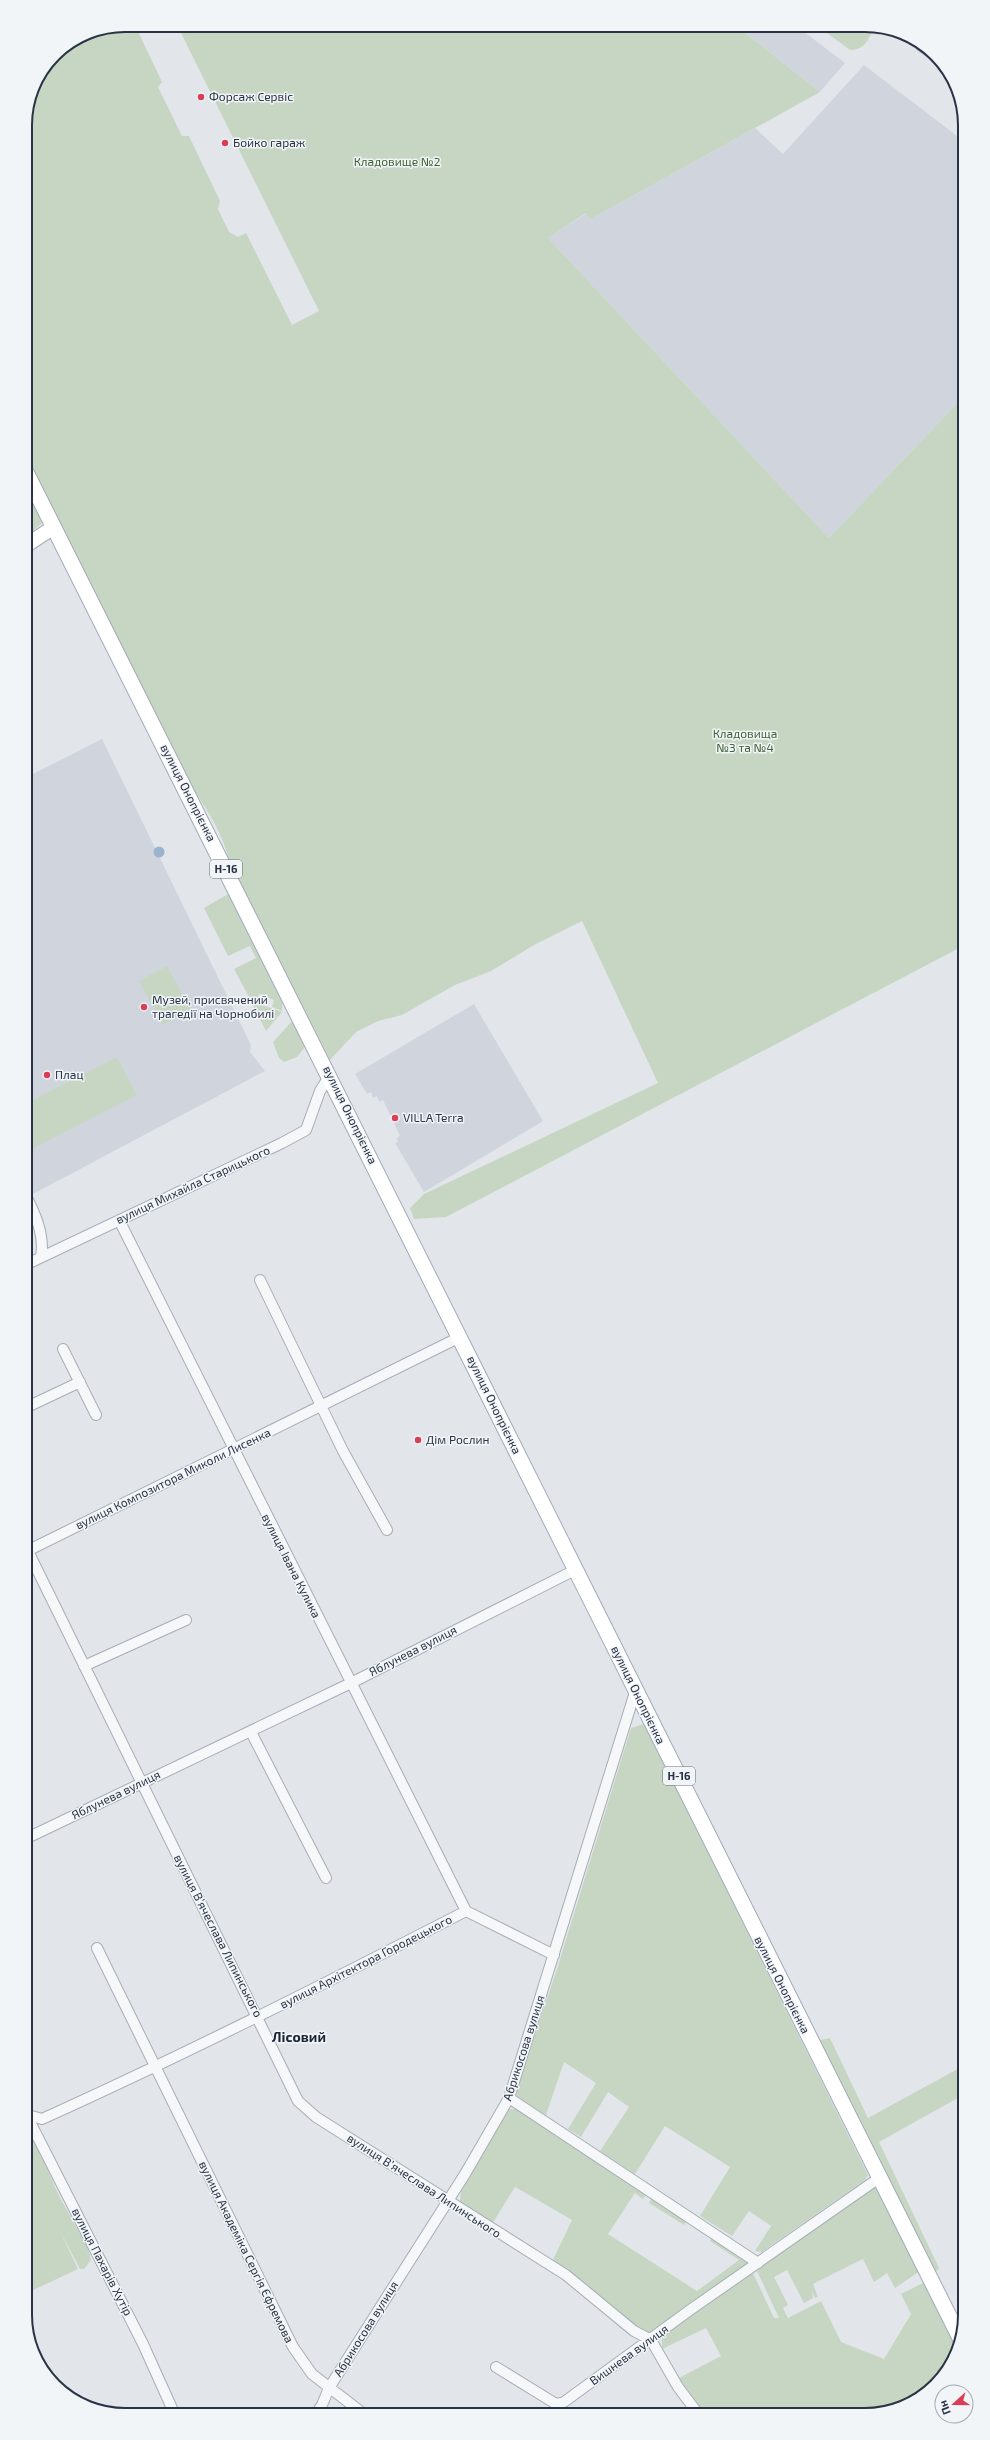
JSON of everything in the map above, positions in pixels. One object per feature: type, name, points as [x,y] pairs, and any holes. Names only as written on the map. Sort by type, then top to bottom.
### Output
[{"type":"main road","name":"вулиця Онопрієнка","points":[[32,484],[330,1075],[956,2331]]},
{"type":"street","points":[[32,541],[54,527]]},
{"type":"street","name":"вулиця Михайла Старицького","points":[[32,1262],[282,1144],[306,1130],[320,1091],[330,1075]]},
{"type":"street","points":[[32,1210],[42,1240],[41,1257]]},
{"type":"street","name":"вулиця Івана Кулика","points":[[119,1220],[232,1448],[466,1911]]},
{"type":"street","points":[[260,1280],[320,1406],[387,1530]]},
{"type":"street","name":"вулиця Композитора Миколи Лисенка","points":[[32,1546],[460,1337]]},
{"type":"street","points":[[63,1349],[96,1415]]},
{"type":"street","points":[[32,1405],[80,1382]]},
{"type":"street","name":"вулиця Вʼячеслава Липинського","points":[[32,1561],[259,2018],[298,2101],[316,2117],[447,2202],[566,2276],[634,2331],[651,2340]]},
{"type":"street","name":"Яблунева вулиця","points":[[32,1836],[251,1732],[576,1570]]},
{"type":"street","points":[[84,1666],[186,1620]]},
{"type":"street","name":"Абрикосова вулиця","points":[[320,2408],[329,2388],[447,2202],[509,2098],[636,1689]]},
{"type":"street","points":[[251,1732],[326,1878]]},
{"type":"street","name":"вулиця Архітектора Городецького","points":[[32,2115],[42,2119],[156,2067],[259,2018],[466,1911],[554,1955]]},
{"type":"street","points":[[97,1948],[156,2067]]},
{"type":"street","name":"вулиця Академіка Сергія Єфремова","points":[[156,2067],[293,2347],[312,2374],[356,2408]]},
{"type":"street","points":[[509,2098],[758,2263]]},
{"type":"street","name":"вулиця Пахарів Хутір","points":[[32,2125],[142,2344],[172,2408]]},
{"type":"street","name":"Вишнева вулиця","points":[[496,2367],[556,2404],[564,2402],[879,2178]]},
{"type":"street","points":[[651,2340],[678,2387],[694,2408]]},
{"type":"shaded area","points":[[744,32],[804,32],[845,63],[820,92]]},
{"type":"shaded area","points":[[864,65],[958,137],[958,402],[829,538],[548,238],[587,213],[591,219],[755,128],[783,154]]},
{"type":"shaded area","points":[[102,739],[251,1045],[250,1052],[265,1071],[33,1194],[32,1192],[32,774]]},
{"type":"shaded area","points":[[474,1004],[543,1121],[424,1192],[395,1143],[398,1142],[397,1138],[400,1136],[383,1100],[379,1102],[377,1096],[373,1098],[371,1092],[367,1094],[355,1074]]},
{"type":"green space","points":[[138,32],[162,82],[158,87],[182,136],[189,136],[220,201],[218,209],[229,232],[238,237],[246,233],[292,325],[319,311],[180,32],[744,32],[820,92],[591,219],[586,213],[548,238],[829,538],[958,402],[958,949],[446,1217],[414,1219],[410,1208],[424,1194],[658,1083],[582,921],[534,945],[491,971],[455,985],[402,1015],[378,1021],[356,1032],[330,1060],[230,863],[224,843],[215,825],[193,790],[32,472],[32,119],[39,89],[44,78],[59,59],[78,44],[95,37],[113,33]]},
{"type":"green space","points":[[826,32],[872,32],[864,45],[858,49],[850,50]]},
{"type":"green space","points":[[32,502],[42,523],[32,532]]},
{"type":"green space","points":[[230,894],[282,997],[282,1011],[272,1007],[274,1000],[259,994],[256,1001],[250,999],[234,969],[256,958],[250,946],[228,956],[204,908]]},
{"type":"green space","points":[[167,966],[191,1009],[163,1025],[139,981]]},
{"type":"green space","points":[[251,1001],[282,1012],[266,1031]]},
{"type":"green space","points":[[293,1020],[305,1047],[297,1057],[284,1062],[279,1058],[273,1042]]},
{"type":"green space","points":[[117,1057],[137,1095],[32,1149],[32,1100]]},
{"type":"green space","points":[[644,1724],[868,2175],[865,2180],[762,2252],[755,2251],[771,2226],[749,2211],[732,2236],[700,2216],[730,2167],[665,2126],[635,2174],[600,2151],[629,2107],[608,2092],[581,2137],[568,2129],[596,2083],[564,2062],[546,2115],[522,2102],[517,2096],[517,2088],[557,1969],[631,1728]]},
{"type":"green space","points":[[830,2038],[868,2118],[958,2069],[958,2098],[879,2142],[939,2268],[935,2273],[816,2041]]},
{"type":"green space","points":[[508,2109],[515,2109],[528,2116],[648,2192],[643,2199],[635,2193],[608,2234],[697,2291],[739,2260],[710,2241],[713,2237],[752,2262],[654,2333],[645,2333],[635,2328],[609,2304],[552,2262],[572,2220],[515,2187],[492,2224],[460,2203],[461,2191]]},
{"type":"green space","points":[[32,2133],[59,2196],[88,2248],[91,2260],[84,2269],[80,2269],[60,2231],[78,2269],[32,2291],[32,2175],[33,2177]]},
{"type":"green space","points":[[876,2184],[920,2271],[895,2288],[887,2273],[874,2282],[863,2259],[813,2284],[818,2297],[815,2298],[812,2291],[813,2298],[804,2303],[787,2270],[774,2277],[788,2305],[783,2308],[788,2318],[821,2301],[841,2342],[884,2359],[911,2314],[901,2294],[925,2282],[954,2339],[953,2345],[942,2367],[931,2381],[922,2389],[895,2403],[883,2406],[865,2408],[696,2408],[679,2378],[721,2356],[706,2328],[662,2349],[662,2335],[753,2273],[774,2318],[779,2318],[757,2271],[761,2266]]},
{"type":"green space","points":[[653,2196],[688,2218],[684,2225],[649,2203]]},
{"type":"water","points":[[157,847],[161,847],[163,848],[163,856],[157,857],[154,854],[154,850]]},
{"type":"place","name":"Форсаж Сервіс","points":[[201,97]]},
{"type":"place","name":"Бойко гараж","points":[[225,143]]},
{"type":"place","name":"Музей, присвячений трагедії на Чорнобилі","points":[[144,1007]]},
{"type":"place","name":"Плац","points":[[47,1075]]},
{"type":"place","name":"VILLA Terra","points":[[395,1118]]},
{"type":"place","name":"Дім Рослин","points":[[418,1440]]},
{"type":"district","name":"Лісовий","points":[[299,2037]]},
{"type":"park label","name":"Кладовище №2","points":[[397,162]]},
{"type":"park label","name":"Кладовища №3 та №4","points":[[745,741]]}]
